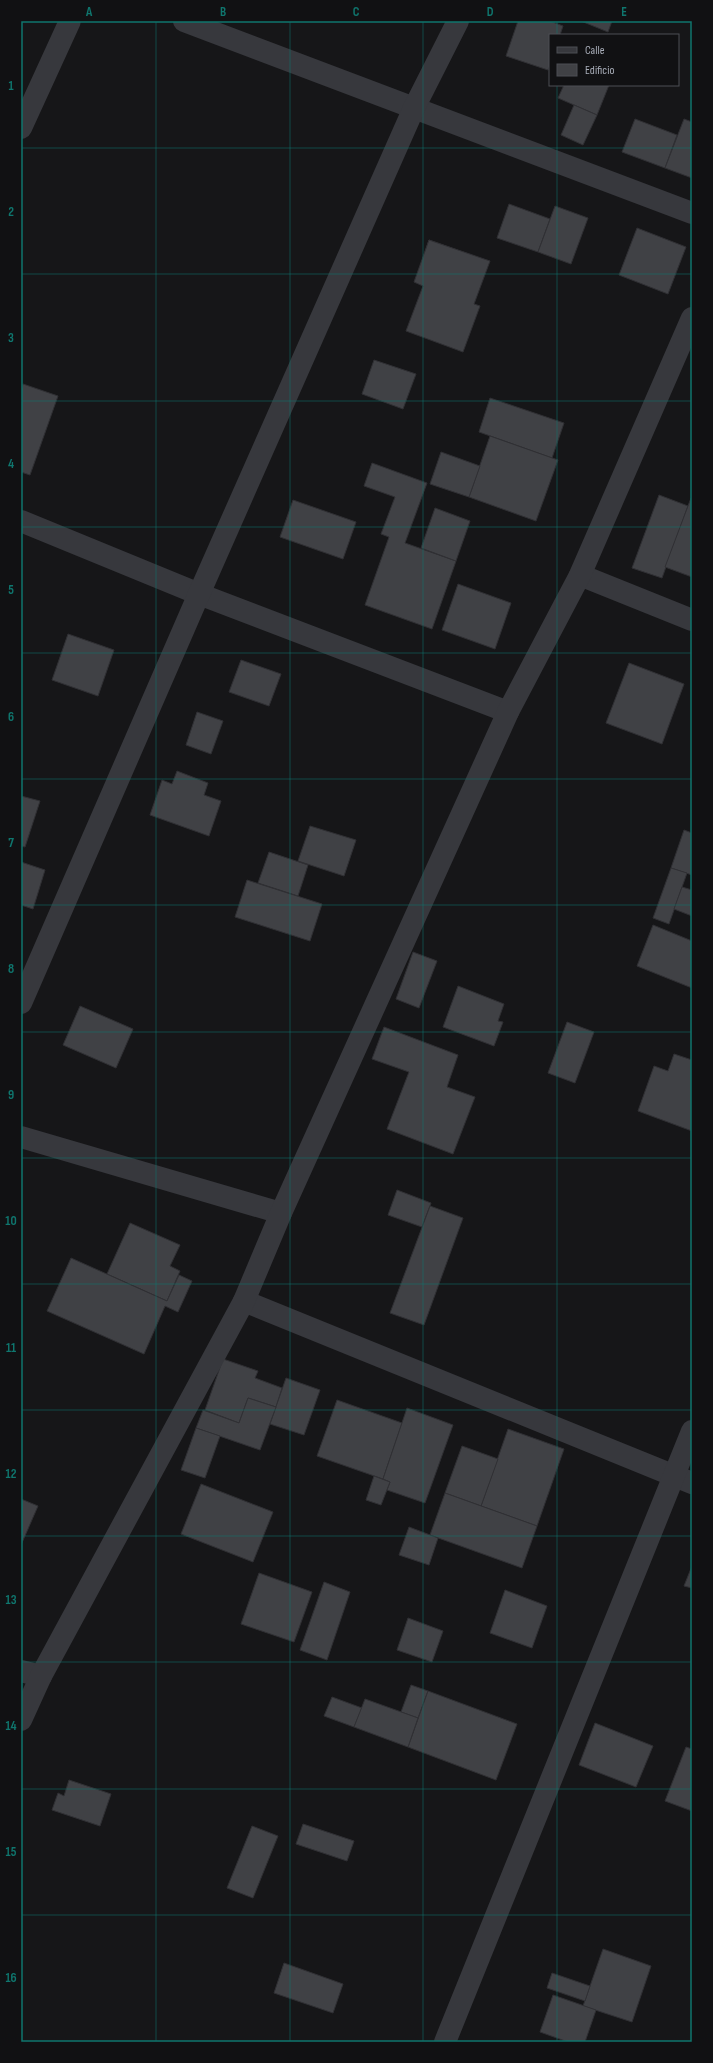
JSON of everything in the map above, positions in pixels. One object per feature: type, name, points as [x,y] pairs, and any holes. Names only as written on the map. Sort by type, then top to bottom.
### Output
[{"type":"street","points":[[21,128],[70,21]]},
{"type":"street","points":[[184,21],[692,213]]},
{"type":"street","points":[[21,1003],[199,594],[414,108],[458,21]]},
{"type":"street","points":[[21,1720],[31,1674],[244,1301],[281,1212],[508,712],[580,575],[692,318]]},
{"type":"street","points":[[21,521],[199,594],[508,712]]},
{"type":"street","points":[[580,575],[692,620]]},
{"type":"street","points":[[21,1137],[281,1212]]},
{"type":"street","points":[[244,1301],[683,1480]]},
{"type":"street","points":[[445,2042],[683,1480],[692,1430]]},
{"type":"building","points":[[518,21],[550,21],[563,26],[560,34],[549,34],[548,70],[506,56]]},
{"type":"building","points":[[581,21],[612,21],[608,32]]},
{"type":"building","points":[[564,86],[609,86],[597,115],[558,98]]},
{"type":"building","points":[[574,105],[597,115],[583,145],[561,135]]},
{"type":"building","points":[[635,119],[677,135],[665,168],[622,152]]},
{"type":"building","points":[[684,119],[692,122],[692,178],[665,168]]},
{"type":"building","points":[[509,204],[550,219],[538,252],[497,238]]},
{"type":"building","points":[[555,206],[588,218],[571,264],[538,252]]},
{"type":"building","points":[[637,228],[686,247],[668,294],[619,275]]},
{"type":"building","points":[[429,240],[477,257],[464,296],[416,279]]},
{"type":"building","points":[[429,240],[490,261],[474,304],[480,306],[463,352],[406,331],[423,286],[414,282]]},
{"type":"building","points":[[374,360],[416,374],[403,409],[362,394]]},
{"type":"building","points":[[23,384],[58,396],[30,475],[21,472],[21,391]]},
{"type":"building","points":[[490,398],[564,423],[552,458],[479,432]]},
{"type":"building","points":[[490,436],[558,460],[536,521],[469,497]]},
{"type":"building","points":[[441,452],[480,466],[469,497],[430,484]]},
{"type":"building","points":[[372,463],[427,483],[405,543],[456,561],[432,629],[365,605],[389,537],[381,534],[395,497],[364,486]]},
{"type":"building","points":[[659,495],[688,506],[662,578],[632,568]]},
{"type":"building","points":[[692,498],[692,577],[665,567]]},
{"type":"building","points":[[293,500],[356,522],[343,559],[280,537]]},
{"type":"building","points":[[435,508],[470,521],[456,561],[421,548]]},
{"type":"building","points":[[458,584],[511,603],[495,649],[442,630]]},
{"type":"building","points":[[68,634],[114,650],[98,696],[52,680]]},
{"type":"building","points":[[241,660],[281,674],[269,706],[229,692]]},
{"type":"building","points":[[629,663],[684,684],[662,744],[606,723]]},
{"type":"building","points":[[197,712],[223,721],[211,754],[186,745]]},
{"type":"building","points":[[177,771],[208,783],[204,795],[221,801],[209,836],[150,815],[162,780],[172,784]]},
{"type":"building","points":[[21,796],[40,801],[25,847],[21,846]]},
{"type":"building","points":[[310,826],[356,840],[344,876],[298,861]]},
{"type":"building","points":[[684,830],[692,833],[692,875],[671,868]]},
{"type":"building","points":[[269,852],[308,865],[298,896],[258,883]]},
{"type":"building","points":[[21,862],[45,870],[33,909],[21,905]]},
{"type":"building","points":[[671,868],[687,873],[669,924],[653,918]]},
{"type":"building","points":[[247,880],[322,904],[310,941],[235,917]]},
{"type":"building","points":[[682,887],[692,890],[692,916],[674,909]]},
{"type":"building","points":[[653,925],[692,941],[692,988],[637,966]]},
{"type":"building","points":[[413,952],[437,961],[419,1008],[396,999]]},
{"type":"building","points":[[458,986],[504,1004],[498,1021],[503,1022],[494,1046],[443,1027]]},
{"type":"building","points":[[80,1006],[133,1029],[116,1068],[63,1045]]},
{"type":"building","points":[[567,1022],[594,1032],[575,1083],[548,1073]]},
{"type":"building","points":[[384,1027],[458,1055],[447,1087],[475,1097],[453,1154],[387,1129],[409,1072],[372,1059]]},
{"type":"building","points":[[674,1054],[692,1060],[692,1131],[638,1111],[654,1066],[668,1071]]},
{"type":"building","points":[[397,1190],[431,1203],[422,1227],[388,1215]]},
{"type":"building","points":[[430,1206],[463,1218],[424,1325],[390,1313]]},
{"type":"building","points":[[130,1223],[180,1245],[170,1266],[180,1271],[167,1301],[107,1274]]},
{"type":"building","points":[[71,1258],[167,1301],[179,1275],[192,1281],[178,1312],[165,1306],[144,1354],[47,1311]]},
{"type":"building","points":[[223,1359],[258,1371],[255,1378],[282,1388],[276,1407],[248,1398],[239,1423],[205,1410]]},
{"type":"building","points":[[286,1378],[320,1390],[304,1435],[270,1424]]},
{"type":"building","points":[[248,1398],[276,1407],[260,1450],[196,1428],[203,1410],[239,1423]]},
{"type":"building","points":[[337,1400],[402,1423],[383,1479],[317,1456]]},
{"type":"building","points":[[407,1408],[453,1425],[425,1503],[387,1490],[390,1482],[383,1479]]},
{"type":"building","points":[[196,1428],[220,1436],[205,1478],[181,1470]]},
{"type":"building","points":[[508,1429],[564,1449],[537,1526],[481,1506]]},
{"type":"building","points":[[462,1446],[498,1459],[481,1506],[445,1493]]},
{"type":"building","points":[[374,1476],[390,1482],[381,1505],[366,1500]]},
{"type":"building","points":[[201,1484],[273,1512],[253,1562],[181,1534]]},
{"type":"building","points":[[445,1493],[537,1526],[522,1568],[430,1535]]},
{"type":"building","points":[[21,1499],[38,1506],[21,1545]]},
{"type":"building","points":[[409,1527],[438,1538],[429,1565],[399,1555]]},
{"type":"building","points":[[692,1566],[692,1588],[684,1586]]},
{"type":"building","points":[[259,1573],[312,1592],[294,1642],[241,1624]]},
{"type":"building","points":[[324,1582],[350,1592],[327,1660],[300,1650]]},
{"type":"building","points":[[505,1590],[547,1606],[532,1648],[490,1633]]},
{"type":"building","points":[[408,1618],[443,1631],[432,1662],[397,1650]]},
{"type":"building","points":[[411,1685],[428,1691],[418,1718],[401,1712]]},
{"type":"building","points":[[428,1691],[517,1724],[496,1780],[408,1747]]},
{"type":"building","points":[[332,1697],[362,1708],[354,1727],[324,1716]]},
{"type":"building","points":[[365,1699],[418,1718],[408,1747],[354,1727]]},
{"type":"building","points":[[595,1723],[653,1746],[636,1787],[579,1765]]},
{"type":"building","points":[[686,1747],[692,1749],[692,1811],[665,1801]]},
{"type":"building","points":[[69,1780],[111,1794],[100,1826],[52,1810],[58,1793],[64,1796]]},
{"type":"building","points":[[303,1824],[354,1841],[347,1861],[296,1844]]},
{"type":"building","points":[[252,1826],[278,1836],[253,1898],[227,1888]]},
{"type":"building","points":[[603,1949],[651,1966],[632,2022],[583,2006]]},
{"type":"building","points":[[284,1963],[343,1984],[333,2013],[274,1993]]},
{"type":"building","points":[[552,1973],[590,1986],[585,2001],[547,1988]]},
{"type":"building","points":[[553,1995],[596,2010],[585,2042],[568,2042],[540,2032]]}]
